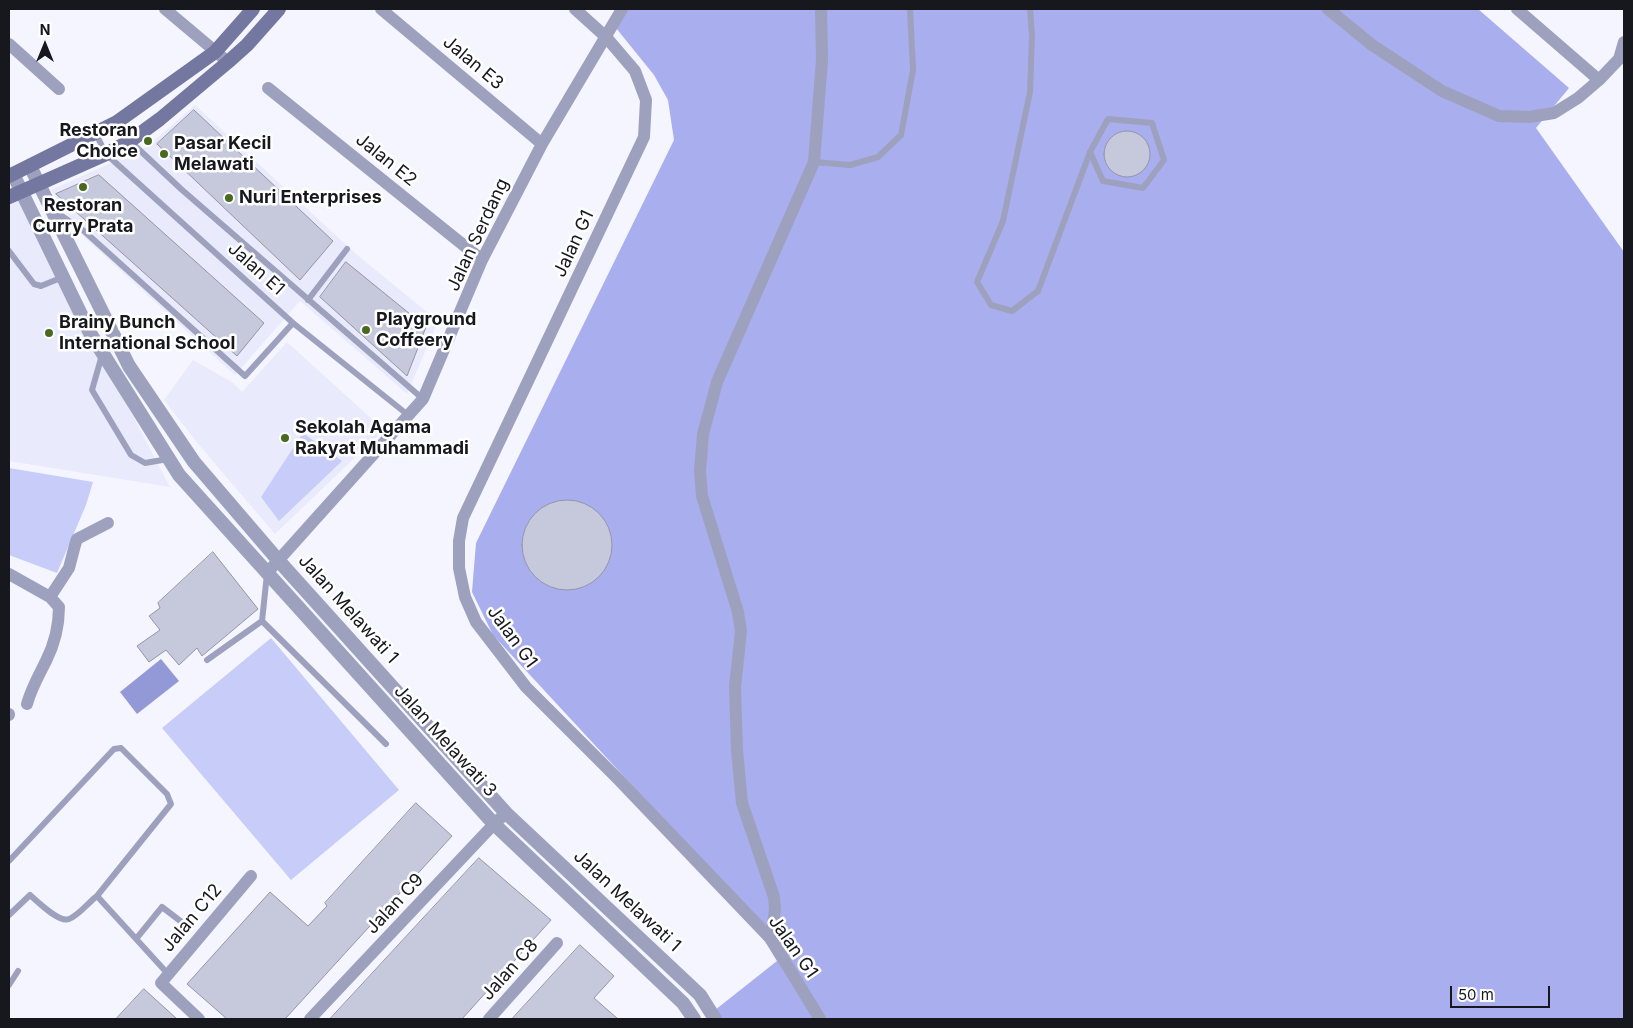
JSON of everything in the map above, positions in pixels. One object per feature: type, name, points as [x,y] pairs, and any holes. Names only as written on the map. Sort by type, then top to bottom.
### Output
[{"type":"main road","points":[[11,175],[117,122],[215,52],[253,9]]},
{"type":"main road","points":[[15,194],[106,154],[130,141],[160,119],[228,62],[247,45],[279,9]]},
{"type":"street","points":[[165,9],[228,62]]},
{"type":"street","name":"Jalan E3","points":[[381,9],[542,144]]},
{"type":"street","name":"Jalan G1","points":[[575,9],[606,37],[635,71],[646,100],[644,136],[462,518],[459,541],[459,568],[465,597],[476,622],[526,687],[619,780],[771,939],[820,1019]]},
{"type":"street","name":"Jalan Serdang","points":[[267,573],[423,399],[482,260],[542,144],[622,9]]},
{"type":"street","points":[[771,939],[775,909],[774,897],[742,803],[737,750],[736,705],[741,631],[738,612],[702,496],[700,471],[703,434],[717,382],[814,162],[822,60],[821,9]]},
{"type":"street","points":[[1328,9],[1372,45],[1442,90],[1499,116],[1528,117],[1554,113],[1578,98],[1599,80],[1619,59],[1624,42]]},
{"type":"street","points":[[1517,9],[1599,80]]},
{"type":"street","points":[[9,44],[59,89]]},
{"type":"street","name":"Jalan E2","points":[[268,88],[482,260]]},
{"type":"street","name":"Jalan Melawati 1","points":[[30,166],[129,366],[194,462],[278,560],[506,813],[700,995],[715,1019]]},
{"type":"street","points":[[11,175],[15,194],[63,277],[90,333],[179,475],[267,573]]},
{"type":"street","points":[[50,597],[69,568],[77,539],[108,523]]},
{"type":"street","name":"Jalan Melawati 3","points":[[267,573],[494,824]]},
{"type":"street","points":[[9,574],[50,597],[59,607],[59,621],[47,658],[29,695],[27,704]]},
{"type":"street","name":"Jalan C9","points":[[310,1019],[506,813]]},
{"type":"street","name":"Jalan Melawati 1","points":[[494,824],[682,1003],[694,1019]]},
{"type":"street","name":"Jalan C12","points":[[164,979],[251,876]]},
{"type":"street","name":"Jalan C8","points":[[489,1019],[557,943]]},
{"type":"street","points":[[164,979],[199,1019]]},
{"type":"lane","points":[[814,162],[850,165],[878,157],[901,136],[914,70],[910,9]]},
{"type":"lane","points":[[1030,9],[1032,36],[1030,92],[1003,221],[977,282],[991,304],[1012,311],[1038,291],[1090,152],[1108,119],[1152,123],[1164,160],[1143,188],[1103,181],[1090,152]]},
{"type":"lane","name":"Jalan E1","points":[[117,122],[130,141],[181,189],[423,399]]},
{"type":"lane","name":"Jalan E1","points":[[96,134],[106,154],[292,323],[408,415]]},
{"type":"lane","points":[[51,208],[84,231],[245,376],[292,323]]},
{"type":"lane","points":[[308,300],[347,249]]},
{"type":"lane","points":[[9,251],[34,284],[41,286],[63,277]]},
{"type":"lane","points":[[103,354],[92,390],[132,456],[145,464],[169,459]]},
{"type":"lane","points":[[207,660],[262,622],[267,573]]},
{"type":"lane","points":[[262,622],[386,744]]},
{"type":"lane","points":[[9,862],[114,749],[121,748],[167,794],[171,804],[97,896],[70,919],[64,920],[57,917],[30,895],[9,915]]},
{"type":"lane","points":[[97,896],[136,939],[164,979]]},
{"type":"lane","points":[[136,939],[162,907],[183,923]]},
{"type":"lane","points":[[9,985],[18,971]]},
{"type":"shaded area","points":[[626,9],[1478,9],[1569,88],[1536,128],[1624,252],[1624,1019],[714,1019],[710,1014],[777,961],[748,914],[493,635],[472,592],[476,543],[674,140],[668,100],[654,75],[616,28]]},
{"type":"shaded area","points":[[195,105],[356,254],[438,321],[407,394],[300,301],[235,375],[84,237],[51,190],[148,146]]},
{"type":"shaded area","name":"Brainy Bunch International School","points":[[20,199],[170,487],[9,461],[9,204]]},
{"type":"shaded area","name":"Sekolah Agama Rakyat Muhammadi","points":[[287,342],[384,430],[275,534],[199,445],[164,400],[193,360],[232,382],[242,392]]},
{"type":"shaded area","points":[[303,433],[342,461],[279,521],[261,497]]},
{"type":"shaded area","points":[[9,468],[93,482],[86,505],[57,573],[9,555]]},
{"type":"shaded area","points":[[271,638],[399,790],[291,880],[162,728]]},
{"type":"shaded area","points":[[161,659],[179,681],[137,714],[120,692]]},
{"type":"building","points":[[194,110],[333,241],[300,280],[157,144]]},
{"type":"building","points":[[1122,131],[1132,131],[1146,141],[1150,154],[1146,167],[1140,173],[1132,177],[1122,177],[1108,167],[1104,159],[1104,149],[1114,135]]},
{"type":"building","points":[[99,175],[264,323],[237,356],[56,194]]},
{"type":"building","points":[[346,262],[426,327],[407,376],[320,297]]},
{"type":"building","points":[[567,500],[584,504],[599,513],[608,528],[612,545],[608,562],[599,577],[584,586],[567,590],[550,586],[535,577],[526,562],[522,545],[526,528],[535,513],[550,504]]},
{"type":"building","points":[[213,552],[258,609],[202,656],[197,648],[179,665],[166,650],[149,662],[137,646],[160,630],[149,616],[160,608],[158,603]]},
{"type":"building","points":[[416,803],[452,836],[285,1019],[227,1019],[187,984],[270,892],[308,926],[327,906],[325,903]]},
{"type":"building","points":[[479,858],[551,920],[462,1019],[330,1019]]},
{"type":"building","points":[[580,945],[614,976],[594,998],[618,1019],[512,1019]]},
{"type":"building","points":[[144,989],[177,1019],[116,1019]]},
{"type":"place","name":"Restoran Choice","points":[[148,141]]},
{"type":"place","name":"Pasar Kecil Melawati","points":[[164,154]]},
{"type":"place","name":"Restoran Curry Prata","points":[[83,187]]},
{"type":"place","name":"Nuri Enterprises","points":[[229,198]]},
{"type":"place","name":"Playground Coffeery","points":[[366,330]]},
{"type":"place","name":"Brainy Bunch International School","points":[[49,333]]},
{"type":"place","name":"Sekolah Agama Rakyat Muhammadi","points":[[285,438]]}]
